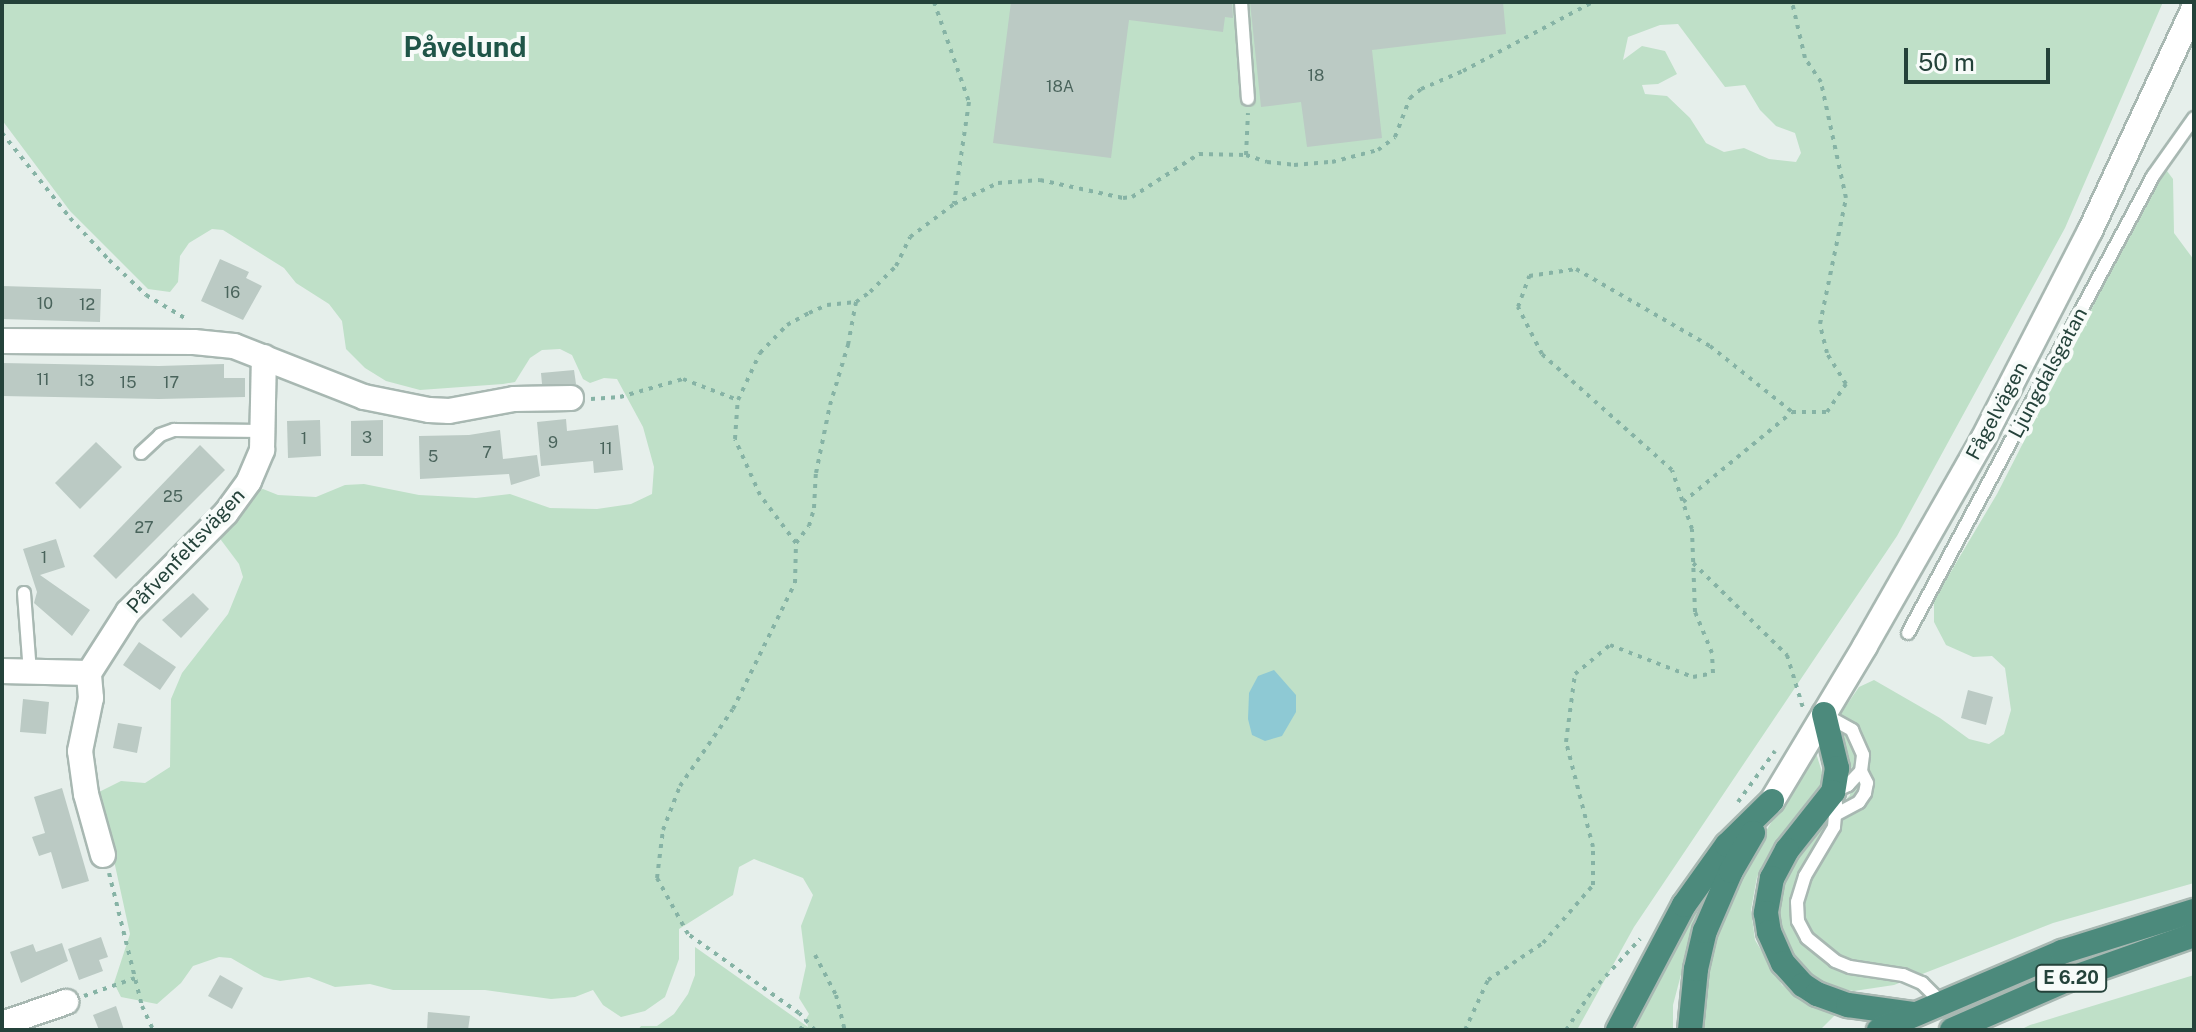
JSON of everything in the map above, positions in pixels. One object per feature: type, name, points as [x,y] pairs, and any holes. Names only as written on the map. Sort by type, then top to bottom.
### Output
[{"type":"highway","points":[[1818,705],[1837,768],[1834,803],[1787,850],[1772,878],[1766,913],[1775,949],[1803,985],[1830,1000],[1914,1014]]},
{"type":"highway","points":[[1618,1030],[1684,905],[1727,845],[1772,801]]},
{"type":"highway","points":[[1690,1030],[1696,969],[1705,931],[1731,871],[1772,801]]},
{"type":"highway","name":"E 6.20","points":[[1879,1030],[2062,952],[2194,911]]},
{"type":"highway","name":"E 6.20","points":[[1952,1030],[2069,979],[2194,935]]},
{"type":"street","name":"Fågelvägen","points":[[1772,801],[1818,705],[1952,494],[2047,317],[2194,8]]},
{"type":"street","points":[[2,341],[194,342],[234,346],[364,397],[407,407],[449,411],[514,399],[571,398]]},
{"type":"street","name":"Påfvenfeltsvägen","points":[[89,673],[128,612],[173,570],[242,493],[258,463],[264,357]]},
{"type":"street","points":[[2,671],[89,673],[91,698],[80,759],[103,855]]},
{"type":"street","points":[[2,1024],[66,1002]]},
{"type":"lane","points":[[1241,2],[1248,99]]},
{"type":"lane","name":"Ljungdalsgatan","points":[[1908,633],[2153,176],[2194,118]]},
{"type":"lane","points":[[141,453],[160,435],[174,430],[262,431]]},
{"type":"lane","points":[[24,593],[30,673]]},
{"type":"lane","points":[[1818,705],[1852,730],[1863,755],[1861,771],[1867,783],[1865,793],[1859,802],[1834,803]]},
{"type":"lane","points":[[1861,771],[1834,803],[1834,827],[1805,876],[1797,902],[1798,921],[1807,938],[1835,961],[1850,967],[1903,975],[1922,983],[1941,1002]]},
{"type":"path","points":[[934,2],[969,102],[954,204]]},
{"type":"path","points":[[796,543],[760,495],[747,471],[735,439],[738,400],[760,353],[787,325],[827,305],[856,302],[885,279],[910,237],[954,204],[1013,180],[1040,180],[1132,197],[1199,154],[1246,155],[1267,162],[1294,165],[1332,162],[1378,150],[1395,137],[1410,98],[1421,89],[1463,71],[1593,2]]},
{"type":"path","points":[[1465,1030],[1488,980],[1543,943],[1593,885],[1593,847],[1566,742],[1575,674],[1610,645],[1693,677],[1713,673],[1712,653],[1695,612],[1692,529],[1672,470],[1542,354],[1518,307],[1529,276],[1576,269],[1710,346],[1792,412],[1827,412],[1846,384],[1827,353],[1820,324],[1846,198],[1821,82],[1805,58],[1792,2]]},
{"type":"path","points":[[1246,155],[1248,99]]},
{"type":"path","points":[[2,133],[70,218],[109,260],[146,295],[200,325]]},
{"type":"path","points":[[815,1030],[806,1020],[688,934],[657,878],[663,830],[680,786],[733,709],[795,583],[796,543],[809,526],[814,508],[816,473],[836,375],[848,345],[856,302]]},
{"type":"path","points":[[571,398],[608,399],[683,379],[738,400]]},
{"type":"path","points":[[1683,502],[1792,412]]},
{"type":"path","points":[[1693,563],[1787,655],[1804,710],[1818,705]]},
{"type":"path","points":[[1735,806],[1778,746]]},
{"type":"path","points":[[103,855],[142,1006],[153,1030]]},
{"type":"path","points":[[1566,1030],[1592,991],[1641,938]]},
{"type":"path","points":[[815,955],[836,995],[845,1030]]},
{"type":"path","points":[[66,1002],[135,978]]},
{"type":"path","points":[[800,1030],[806,1020]]},
{"type":"green space","points":[[2,2],[2163,2],[2065,228],[1897,536],[1634,927],[1577,1030],[638,1030],[641,1026],[657,1026],[674,1014],[688,994],[695,975],[695,947],[808,1027],[806,1019],[809,1014],[799,998],[806,966],[801,926],[813,895],[803,878],[754,859],[739,867],[733,895],[679,929],[679,959],[665,997],[645,1011],[621,1017],[603,1005],[593,990],[575,997],[551,999],[485,990],[393,990],[370,984],[335,987],[309,977],[280,981],[264,977],[231,958],[219,957],[193,966],[181,983],[157,1004],[121,997],[114,983],[130,934],[99,792],[121,781],[145,783],[170,767],[171,699],[182,673],[228,614],[243,577],[239,564],[221,540],[222,528],[253,491],[263,489],[278,495],[316,497],[345,485],[364,484],[419,495],[476,498],[510,494],[550,508],[597,509],[631,504],[652,494],[654,467],[643,427],[617,379],[604,378],[590,383],[583,379],[572,355],[560,349],[542,350],[530,358],[515,382],[420,390],[386,381],[365,368],[346,349],[342,321],[329,304],[296,283],[284,268],[223,230],[212,229],[189,243],[180,256],[178,282],[170,292],[148,289],[70,211],[2,120]],"holes":[[[1678,24],[1725,87],[1745,85],[1760,110],[1776,126],[1795,133],[1801,153],[1796,162],[1769,159],[1744,148],[1724,152],[1706,143],[1690,118],[1667,96],[1645,94],[1642,85],[1658,84],[1677,74],[1665,51],[1642,46],[1623,60],[1628,37],[1660,25]]]},
{"type":"green space","points":[[2164,167],[2173,179],[2174,233],[2194,260],[2194,883],[2053,923],[1894,985],[1854,991],[1820,985],[1802,970],[1784,947],[1776,925],[1778,895],[1788,868],[1850,795],[1852,770],[1837,719],[1859,687],[1874,680],[1940,718],[1969,739],[1989,744],[2004,734],[2011,710],[2005,668],[1992,656],[1973,657],[1946,645],[1934,622],[1934,600],[1997,494]]},
{"type":"green space","points":[[1815,750],[1822,772],[1820,791],[1776,844],[1757,877],[1751,910],[1755,940],[1782,985],[1803,1000],[1837,1013],[1820,1030],[1702,1030],[1706,970],[1719,923],[1754,851]]},
{"type":"green space","points":[[1699,906],[1673,1005],[1673,1030],[1630,1030],[1694,907]]},
{"type":"green space","points":[[2194,975],[2194,1030],[2020,1030],[2030,1025]]},
{"type":"water","points":[[1274,670],[1296,695],[1296,712],[1282,736],[1265,741],[1252,735],[1248,719],[1249,693],[1258,676]]},
{"type":"building","points":[[1011,2],[1232,2],[1233,18],[1225,17],[1223,32],[1129,20],[1111,158],[993,143]]},
{"type":"building","points":[[1250,2],[1503,2],[1506,34],[1372,50],[1382,138],[1307,147],[1301,102],[1261,107]]},
{"type":"building","points":[[220,259],[249,272],[246,278],[262,286],[243,320],[201,301]]},
{"type":"building","points":[[2,286],[101,289],[100,322],[2,319]]},
{"type":"building","points":[[2,363],[224,364],[224,378],[245,378],[245,397],[2,396]]},
{"type":"building","points":[[574,370],[576,384],[542,384],[541,373]]},
{"type":"building","points":[[566,419],[567,431],[618,425],[623,470],[594,473],[593,461],[541,466],[537,422]]},
{"type":"building","points":[[320,420],[321,456],[288,458],[287,421]]},
{"type":"building","points":[[383,420],[383,456],[351,456],[351,421]]},
{"type":"building","points":[[500,430],[503,459],[537,455],[540,476],[511,485],[509,474],[420,479],[419,436],[469,435]]},
{"type":"building","points":[[96,442],[122,467],[80,509],[55,483]]},
{"type":"building","points":[[200,445],[225,470],[116,579],[93,556]]},
{"type":"building","points":[[56,539],[65,567],[40,575],[90,610],[72,636],[34,603],[37,592],[23,549]]},
{"type":"building","points":[[193,593],[209,609],[181,638],[162,620]]},
{"type":"building","points":[[139,642],[176,667],[160,690],[123,665]]},
{"type":"building","points":[[1968,690],[1993,697],[1986,725],[1961,718]]},
{"type":"building","points":[[23,699],[49,702],[46,734],[20,732]]},
{"type":"building","points":[[118,723],[142,727],[137,753],[113,748]]},
{"type":"building","points":[[62,788],[89,881],[62,889],[51,852],[39,856],[32,837],[45,833],[34,797]]},
{"type":"building","points":[[101,937],[108,957],[99,960],[103,971],[79,980],[68,949]]},
{"type":"building","points":[[62,943],[68,961],[21,983],[10,952],[33,944],[36,952]]},
{"type":"building","points":[[220,975],[243,988],[232,1009],[208,996]]},
{"type":"building","points":[[116,1006],[124,1030],[99,1030],[93,1015]]},
{"type":"building","points":[[428,1012],[470,1016],[468,1030],[427,1030]]},
{"type":"district","name":"Påvelund","points":[[465,47]]}]
